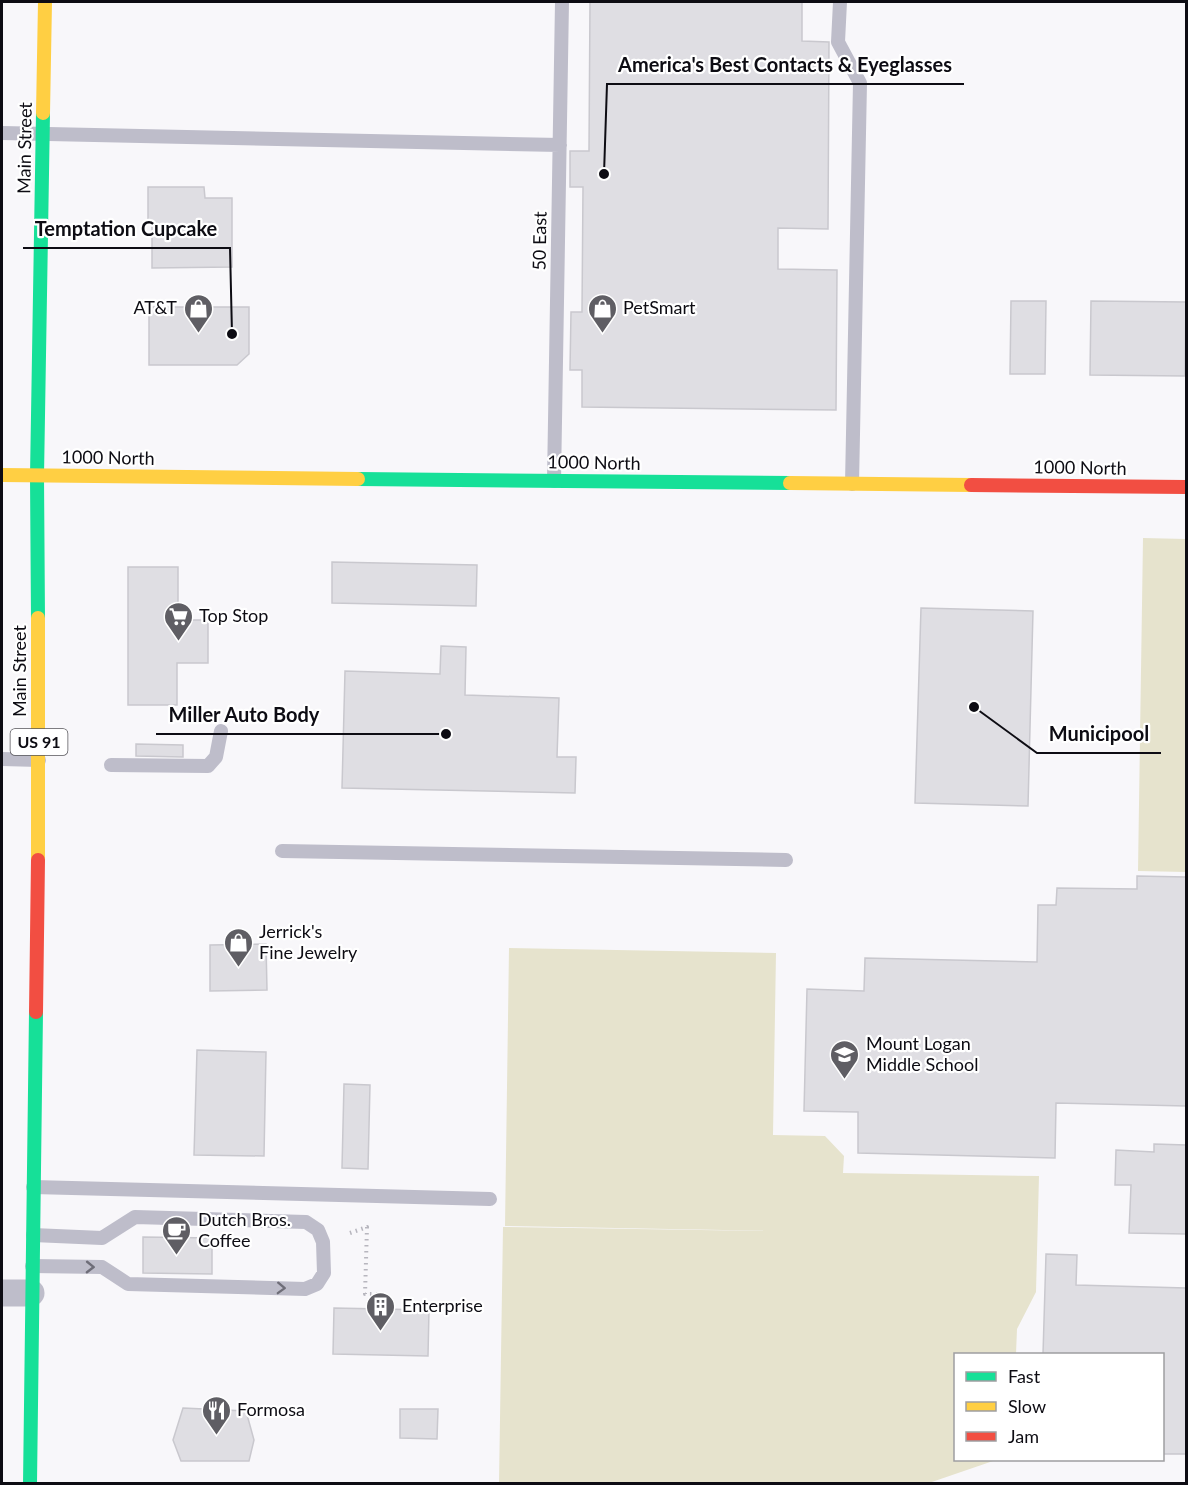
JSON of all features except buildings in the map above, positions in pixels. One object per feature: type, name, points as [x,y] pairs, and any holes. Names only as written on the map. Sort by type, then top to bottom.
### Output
[{"type":"main road","name":"Main Street","points":[[30,1484],[39,760],[37,476],[45,2]]},
{"type":"main road","name":"1000 North","points":[[2,475],[1186,487]]},
{"type":"street","points":[[2,1293],[31,1293]]},
{"type":"lane","name":"50 East","points":[[554,481],[562,2]]},
{"type":"lane","points":[[840,2],[838,42],[860,83],[852,484]]},
{"type":"lane","points":[[2,133],[560,145]]},
{"type":"lane","points":[[111,765],[208,766],[216,758],[221,731]]},
{"type":"lane","points":[[2,759],[39,760]]},
{"type":"lane","points":[[282,851],[786,860]]},
{"type":"lane","points":[[33,1187],[489,1198]]},
{"type":"lane","points":[[32,1266],[102,1267],[128,1284],[305,1289],[317,1284],[324,1273],[323,1242],[318,1230],[306,1222],[135,1216],[102,1238],[33,1235]]},
{"type":"path","points":[[350,1233],[367,1227],[365,1294],[387,1294]]},
{"type":"shaded area","points":[[1143,538],[1186,539],[1186,872],[1138,871]]},
{"type":"shaded area","points":[[509,948],[776,953],[773,1135],[825,1136],[844,1156],[843,1173],[1039,1176],[1036,1292],[1017,1329],[1016,1353],[954,1353],[954,1461],[993,1461],[926,1484],[499,1483],[503,1227],[771,1231],[505,1226]]},
{"type":"traffic: fast","points":[[38,618],[37,476],[43,113]]},
{"type":"traffic: fast","points":[[358,479],[790,483]]},
{"type":"traffic: fast","points":[[30,1484],[36,1012]]},
{"type":"traffic: slow","points":[[43,113],[45,2]]},
{"type":"traffic: slow","points":[[2,475],[358,479]]},
{"type":"traffic: slow","points":[[790,483],[971,485]]},
{"type":"traffic: slow","points":[[38,618],[38,860]]},
{"type":"traffic: jam","points":[[971,485],[1186,487]]},
{"type":"traffic: jam","points":[[36,1012],[38,860]]},
{"type":"place","name":"America's Best Contacts & Eyeglasses","points":[[604,174]]},
{"type":"place","name":"AT&T","points":[[198,334]]},
{"type":"place","name":"Temptation Cupcake","points":[[232,334]]},
{"type":"place","name":"PetSmart","points":[[602,334]]},
{"type":"place","name":"Top Stop","points":[[178,642]]},
{"type":"place","name":"Municipool","points":[[974,707]]},
{"type":"place","name":"Miller Auto Body","points":[[446,734]]},
{"type":"place","name":"Jerrick's Fine Jewelry","points":[[238,968]]},
{"type":"place","name":"Mount Logan Middle School","points":[[845,1080]]},
{"type":"place","name":"Dutch Bros. Coffee","points":[[177,1256]]},
{"type":"place","name":"Enterprise","points":[[381,1332]]},
{"type":"place","name":"Formosa","points":[[216,1436]]}]
